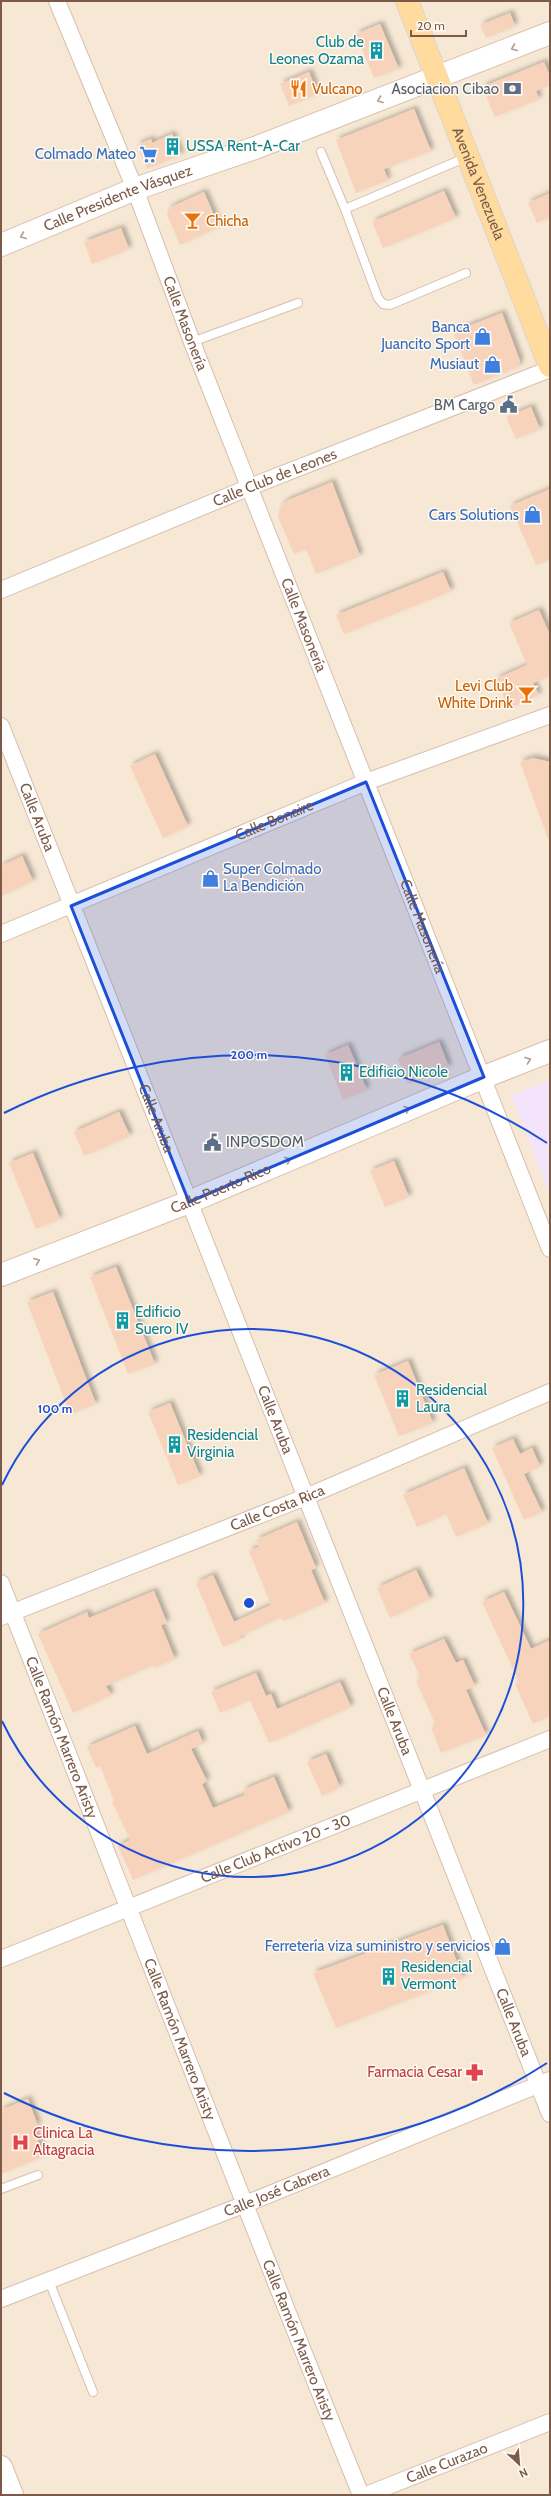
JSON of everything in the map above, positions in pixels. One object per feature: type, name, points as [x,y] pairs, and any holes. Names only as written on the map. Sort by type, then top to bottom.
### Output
[{"type":"main road","name":"Avenida Venezuela","points":[[407,1],[550,368]]},
{"type":"street","name":"Calle Masonería","points":[[57,1],[135,189],[192,342],[484,1077],[550,1249]]},
{"type":"street","name":"Calle Presidente Vásquez","points":[[1,245],[135,189],[255,148],[550,33]]},
{"type":"street","name":"Calle Club de Leones","points":[[1,590],[250,487],[550,368]]},
{"type":"street","name":"Calle Bonaire","points":[[1,934],[366,782],[550,715]]},
{"type":"street","name":"Calle Aruba","points":[[1,726],[189,1202],[308,1496],[423,1792],[544,2082],[550,2114]]},
{"type":"street","name":"Calle Puerto Rico","points":[[1,1275],[189,1202],[484,1077],[550,1051]]},
{"type":"street","name":"Calle Costa Rica","points":[[7,1614],[308,1496],[550,1392]]},
{"type":"street","name":"Calle Ramón Marrero Aristy","points":[[1,1583],[7,1614],[130,1908],[243,2205],[361,2495]]},
{"type":"street","name":"Calle Club Activo 20 - 30","points":[[1,1959],[423,1792],[550,1739]]},
{"type":"street","name":"Calle José Cabrera","points":[[1,2299],[243,2205],[544,2082]]},
{"type":"street","name":"Calle Curazao","points":[[366,2495],[550,2422]]},
{"type":"street","points":[[1,2467],[12,2495]]},
{"type":"lane","points":[[322,152],[346,209],[378,298],[383,304],[390,305],[466,273]]},
{"type":"lane","points":[[346,209],[468,157]]},
{"type":"lane","points":[[192,342],[298,303]]},
{"type":"lane","points":[[1,2189],[38,2175]]},
{"type":"lane","points":[[49,2281],[93,2392]]},
{"type":"highlighted area","points":[[366,782],[484,1077],[189,1202],[71,906]]},
{"type":"shaded area","points":[[1,1],[550,1],[550,2495],[1,2495]]},
{"type":"shaded area","points":[[550,1080],[550,1194],[511,1095]]},
{"type":"building","points":[[510,13],[515,26],[486,38],[480,25]]},
{"type":"building","name":"Club de Leones Ozama","points":[[380,24],[399,69],[374,78],[356,34]]},
{"type":"building","name":"Asociacion Cibao","points":[[544,62],[550,76],[550,85],[536,91],[539,99],[495,117],[482,87]]},
{"type":"building","name":"Vulcano","points":[[309,72],[318,94],[289,106],[280,84]]},
{"type":"building","points":[[414,109],[431,151],[384,169],[388,180],[356,193],[336,140]]},
{"type":"building","points":[[172,134],[181,155],[147,169],[137,145],[151,139],[152,143]]},
{"type":"building","points":[[444,191],[456,218],[383,248],[372,222]]},
{"type":"building","name":"Chicha","points":[[204,192],[219,227],[180,245],[167,215],[169,208]]},
{"type":"building","points":[[550,193],[550,217],[537,223],[528,203]]},
{"type":"building","points":[[121,228],[129,249],[92,264],[84,242]]},
{"type":"building","points":[[502,313],[520,361],[518,367],[474,385],[453,332]]},
{"type":"building","points":[[531,407],[540,429],[516,439],[506,417]]},
{"type":"building","points":[[332,482],[360,556],[316,574],[306,549],[294,554],[278,517],[280,507],[286,501]]},
{"type":"building","name":"Cars Solutions","points":[[550,489],[550,559],[536,565],[510,506]]},
{"type":"building","points":[[443,572],[451,591],[344,634],[336,615]]},
{"type":"building","points":[[539,610],[550,635],[550,676],[533,683],[539,695],[509,708],[496,679],[527,665],[509,623]]},
{"type":"building","points":[[155,754],[188,826],[163,838],[130,766]]},
{"type":"building","points":[[533,758],[550,762],[550,839],[548,839],[520,762]]},
{"type":"building","points":[[22,856],[33,881],[1,896],[1,866]]},
{"type":"building","points":[[439,1042],[449,1067],[408,1084],[398,1059]]},
{"type":"building","name":"Edificio Nicole","points":[[348,1045],[367,1090],[343,1100],[325,1055]]},
{"type":"building","points":[[119,1112],[130,1136],[84,1156],[74,1132]]},
{"type":"building","points":[[33,1153],[60,1219],[36,1229],[9,1163]]},
{"type":"building","points":[[394,1161],[409,1197],[385,1207],[370,1171]]},
{"type":"building","name":"Edificio Suero IV","points":[[116,1267],[155,1364],[128,1374],[90,1277]]},
{"type":"building","points":[[53,1292],[96,1404],[70,1414],[27,1302]]},
{"type":"building","name":"Residencial Laura","points":[[408,1361],[433,1423],[399,1436],[374,1375]]},
{"type":"building","name":"Residencial Virginia","points":[[170,1403],[200,1476],[178,1485],[148,1412]]},
{"type":"building","points":[[513,1439],[520,1454],[532,1448],[540,1466],[524,1474],[542,1512],[524,1520],[492,1448]]},
{"type":"building","points":[[464,1468],[488,1523],[456,1537],[446,1514],[417,1527],[403,1495]]},
{"type":"building","points":[[297,1522],[316,1568],[311,1570],[325,1603],[283,1621],[281,1617],[240,1636],[241,1639],[223,1647],[196,1583],[213,1575],[234,1622],[271,1605],[249,1551],[259,1547],[256,1540]]},
{"type":"building","points":[[416,1570],[430,1599],[390,1618],[377,1588]]},
{"type":"building","points":[[154,1591],[167,1623],[161,1625],[175,1659],[154,1668],[153,1665],[106,1686],[111,1695],[73,1713],[38,1634],[87,1612],[89,1618]]},
{"type":"building","points":[[504,1592],[531,1649],[550,1640],[550,1716],[533,1724],[515,1684],[519,1682],[482,1602]]},
{"type":"building","points":[[444,1639],[456,1663],[463,1660],[475,1686],[466,1690],[486,1735],[441,1753],[431,1728],[436,1726],[416,1681],[421,1679],[409,1654]]},
{"type":"building","points":[[256,1673],[266,1696],[271,1694],[277,1709],[340,1682],[351,1707],[269,1743],[250,1700],[220,1713],[211,1692]]},
{"type":"building","points":[[135,1726],[147,1754],[198,1731],[203,1743],[191,1749],[207,1781],[202,1784],[213,1808],[245,1795],[243,1790],[274,1777],[289,1812],[133,1880],[118,1846],[130,1840],[112,1802],[114,1801],[100,1766],[96,1768],[87,1747]]},
{"type":"building","points":[[326,1754],[340,1787],[322,1796],[307,1762]]},
{"type":"building","name":"Residencial Vermont","points":[[443,1925],[463,1978],[336,2028],[313,1973]]},
{"type":"building","name":"Clinica La Altagracia","points":[[28,2099],[38,2126],[33,2128],[44,2156],[1,2174],[1,2110]]},
{"type":"place","name":"Club de Leones Ozama","points":[[377,51]]},
{"type":"place","name":"Vulcano","points":[[299,89]]},
{"type":"place","name":"Asociacion Cibao","points":[[512,89]]},
{"type":"place","name":"USSA Rent-A-Car","points":[[173,146]]},
{"type":"place","name":"Colmado Mateo","points":[[149,154]]},
{"type":"place","name":"Chicha","points":[[193,221]]},
{"type":"place","name":"Banca Juancito Sport","points":[[483,336]]},
{"type":"place","name":"Musiaut","points":[[492,364]]},
{"type":"place","name":"BM Cargo","points":[[508,405]]},
{"type":"place","name":"Cars Solutions","points":[[532,515]]},
{"type":"place","name":"Levi Club White Drink","points":[[526,695]]},
{"type":"place","name":"Super Colmado La Bendición","points":[[210,878]]},
{"type":"place","name":"Edificio Nicole","points":[[346,1072]]},
{"type":"place","name":"INPOSDOM","points":[[213,1142]]},
{"type":"place","name":"Edificio Suero IV","points":[[122,1321]]},
{"type":"place","name":"Residencial Laura","points":[[403,1399]]},
{"type":"place","name":"Residencial Virginia","points":[[174,1444]]},
{"type":"place","name":"Ferretería viza suministro y servicios","points":[[503,1946]]},
{"type":"place","name":"Residencial Vermont","points":[[388,1976]]},
{"type":"place","name":"Farmacia Cesar","points":[[475,2072]]},
{"type":"place","name":"Clinica La Altagracia","points":[[20,2142]]}]
